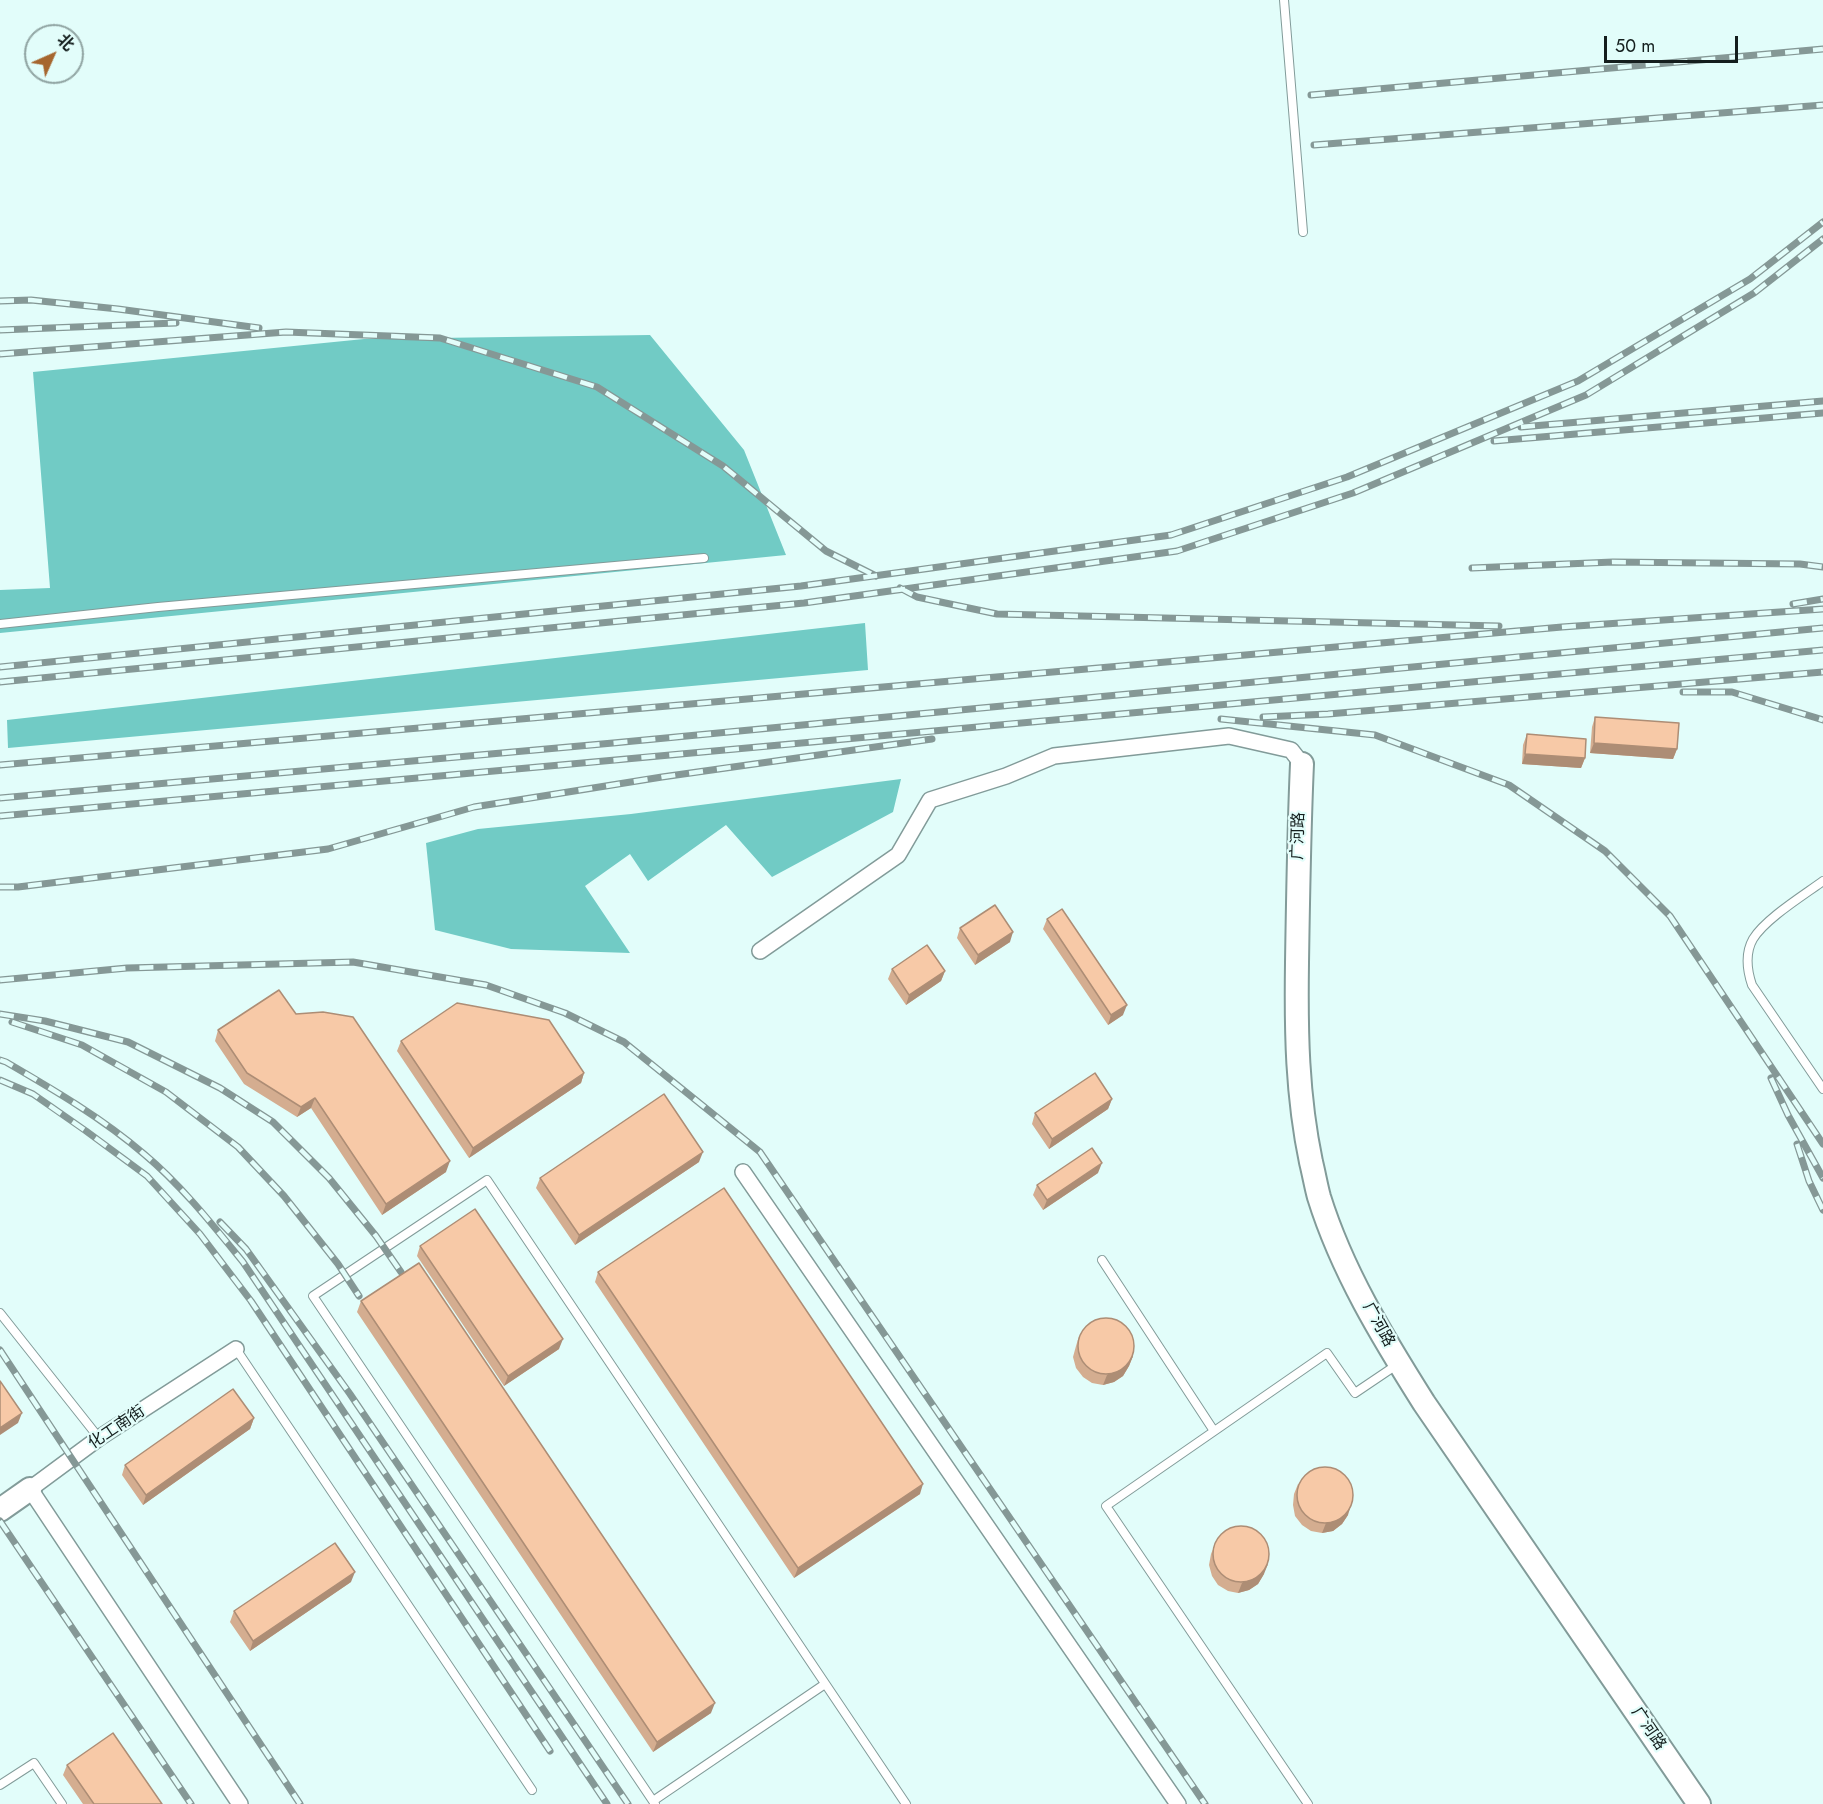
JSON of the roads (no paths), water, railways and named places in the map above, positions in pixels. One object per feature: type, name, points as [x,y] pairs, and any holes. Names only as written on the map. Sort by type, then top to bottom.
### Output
[{"type":"street","points":[[760,951],[898,855],[930,800],[1006,776],[1054,756],[1229,736],[1292,750],[1302,764]]},
{"type":"street","name":"广河路","points":[[1302,764],[1296,996],[1301,1104],[1319,1196],[1334,1239],[1353,1281],[1399,1363],[1699,1804]]},
{"type":"street","points":[[742,1172],[1178,1804]]},
{"type":"street","name":"化工南街","points":[[0,1509],[99,1438],[236,1349]]},
{"type":"street","points":[[30,1489],[240,1804]]},
{"type":"lane","points":[[1284,0],[1303,232]]},
{"type":"lane","points":[[0,624],[158,606],[704,558]]},
{"type":"lane","points":[[1823,881],[1772,918],[1753,939],[1747,971],[1752,985],[1823,1089]]},
{"type":"lane","points":[[825,1684],[654,1803],[313,1296],[488,1180],[906,1804]]},
{"type":"lane","points":[[1102,1260],[1214,1431]]},
{"type":"lane","points":[[0,1313],[99,1438]]},
{"type":"lane","points":[[236,1349],[532,1790]]},
{"type":"lane","points":[[1308,1804],[1106,1506],[1327,1353],[1355,1393],[1399,1363]]},
{"type":"lane","points":[[0,1785],[34,1763],[62,1804]]},
{"type":"railway","points":[[1311,95],[1823,49]]},
{"type":"railway","points":[[1314,145],[1823,105]]},
{"type":"railway","points":[[0,667],[801,586],[1171,535],[1347,477],[1578,381],[1750,279],[1823,222]]},
{"type":"railway","points":[[0,682],[804,603],[1177,551],[1353,493],[1586,395],[1754,293],[1823,239]]},
{"type":"railway","points":[[0,301],[31,300],[118,309],[259,328]]},
{"type":"railway","points":[[0,330],[176,323]]},
{"type":"railway","points":[[0,354],[286,332],[440,338],[597,387],[723,466],[826,551],[876,576]]},
{"type":"railway","points":[[1521,427],[1823,401]]},
{"type":"railway","points":[[1494,441],[1823,413]]},
{"type":"railway","points":[[1472,568],[1613,562],[1800,564],[1823,567]]},
{"type":"railway","points":[[900,588],[917,597],[997,614],[1499,626]]},
{"type":"railway","points":[[1793,604],[1823,599]]},
{"type":"railway","points":[[0,765],[1562,627],[1823,609]]},
{"type":"railway","points":[[0,798],[613,743],[1823,628]]},
{"type":"railway","points":[[0,816],[1823,650]]},
{"type":"railway","points":[[1263,717],[1328,714],[1823,672]]},
{"type":"railway","points":[[1683,692],[1732,692],[1823,720]]},
{"type":"railway","points":[[1221,719],[1375,735],[1509,785],[1605,851],[1670,916],[1823,1144]]},
{"type":"railway","points":[[0,887],[18,887],[328,849],[474,807],[662,777],[932,739]]},
{"type":"railway","points":[[0,980],[127,968],[353,962],[486,985],[565,1013],[624,1042],[760,1152],[1205,1804]]},
{"type":"railway","points":[[0,1014],[45,1021],[128,1042],[220,1088],[273,1122],[329,1178],[376,1236],[401,1272]]},
{"type":"railway","points":[[12,1022],[82,1045],[166,1092],[238,1147],[284,1196],[338,1264],[359,1296]]},
{"type":"railway","points":[[0,1060],[77,1105],[128,1141],[158,1166],[196,1205],[243,1262],[607,1804]]},
{"type":"railway","points":[[1771,1078],[1788,1115],[1823,1178]]},
{"type":"railway","points":[[0,1080],[33,1094],[147,1176],[200,1234],[251,1301],[550,1751]]},
{"type":"railway","points":[[1797,1144],[1809,1181],[1823,1210]]},
{"type":"railway","points":[[220,1222],[246,1249],[350,1394],[628,1804]]},
{"type":"railway","points":[[0,1350],[300,1804]]},
{"type":"railway","points":[[0,1521],[191,1804]]}]
